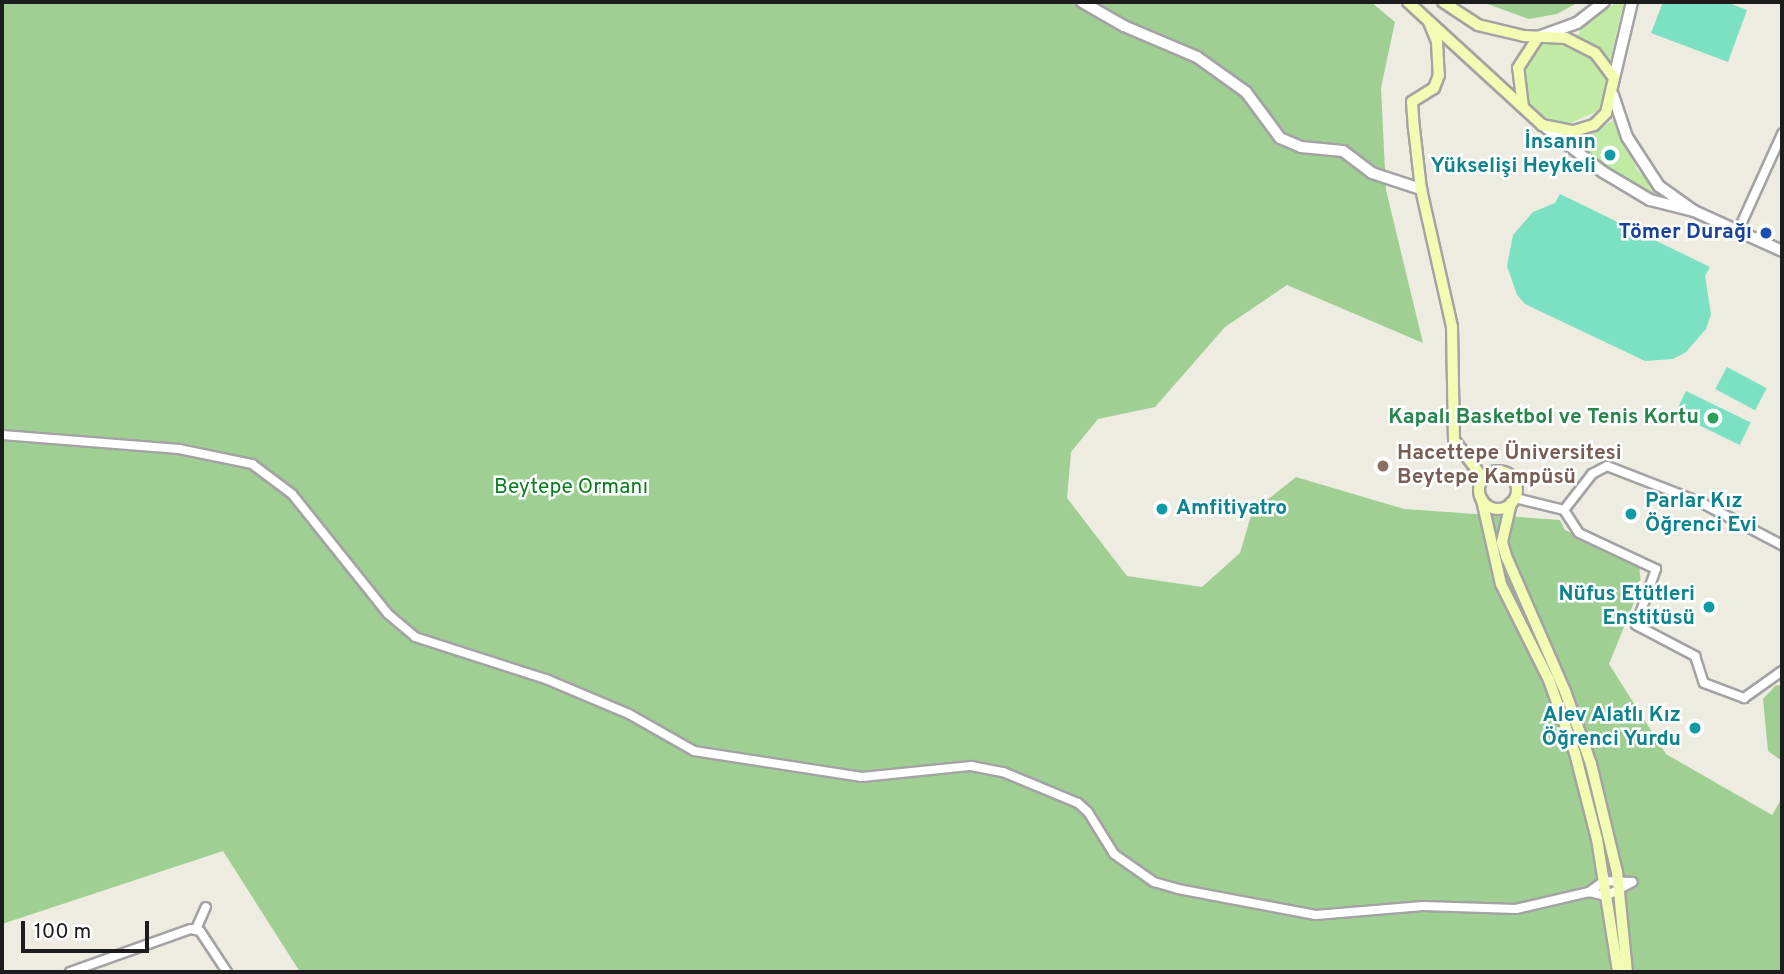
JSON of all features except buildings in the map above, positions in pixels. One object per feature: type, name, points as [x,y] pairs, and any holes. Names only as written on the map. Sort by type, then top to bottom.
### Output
[{"type":"main road","points":[[1408,2],[1542,125],[1567,131],[1587,128],[1606,113],[1613,95],[1614,78],[1602,59],[1584,46],[1555,36],[1538,37],[1478,25],[1443,2]]},
{"type":"main road","points":[[1429,22],[1437,42],[1437,85],[1412,102],[1421,190],[1452,327],[1454,440],[1483,478],[1482,500],[1501,584],[1549,680],[1575,753],[1604,881],[1618,972]]},
{"type":"main road","points":[[1524,110],[1518,68],[1538,37]]},
{"type":"main road","points":[[1483,478],[1493,472],[1510,476],[1517,486],[1502,542],[1565,691],[1591,764],[1618,880],[1627,972]]},
{"type":"main road","points":[[1482,500],[1494,508],[1513,501]]},
{"type":"street","points":[[1082,2],[1124,26],[1197,57],[1246,92],[1280,138],[1301,147],[1343,151],[1372,173],[1421,190]]},
{"type":"street","points":[[1538,37],[1577,23],[1604,2]]},
{"type":"street","points":[[1614,78],[1632,2]]},
{"type":"street","points":[[1613,95],[1639,160],[1659,186],[1695,211],[1782,251]]},
{"type":"street","points":[[1542,125],[1603,172],[1650,200],[1695,211]]},
{"type":"street","points":[[1738,231],[1782,134]]},
{"type":"street","points":[[2,435],[179,449],[252,464],[292,494],[404,629],[447,649],[575,691],[694,751],[862,777],[971,766],[1003,772],[1077,803],[1088,812],[1114,854],[1154,882],[1277,910],[1316,915],[1423,906],[1516,909],[1589,892],[1604,881],[1618,880]]},
{"type":"street","points":[[1564,510],[1592,474],[1607,466],[1700,502],[1782,545]]},
{"type":"street","points":[[1513,501],[1564,510],[1579,533],[1656,569],[1636,625],[1695,656],[1704,683],[1745,698],[1782,670]]},
{"type":"street","points":[[1589,892],[1606,896],[1619,892]]},
{"type":"street","points":[[70,972],[196,929],[206,907]]},
{"type":"street","points":[[196,929],[227,972]]},
{"type":"green space","name":"Beytepe Ormanı","points":[[2,2],[1371,2],[1395,22],[1381,88],[1386,190],[1423,343],[1287,285],[1225,327],[1155,407],[1098,419],[1071,452],[1067,498],[1127,576],[1202,587],[1240,553],[1252,512],[1296,477],[1404,509],[1560,520],[1565,530],[1639,564],[1641,585],[1609,664],[1666,754],[1772,815],[1782,798],[1782,972],[300,972],[223,851],[2,924]]},
{"type":"green space","points":[[1482,2],[1579,2],[1557,14],[1529,19]]},
{"type":"green space","points":[[1617,2],[1624,2],[1610,61],[1578,36],[1581,28]]},
{"type":"green space","points":[[1663,2],[1726,2],[1747,10],[1728,62],[1651,33]]},
{"type":"green space","points":[[1562,43],[1595,62],[1608,82],[1598,111],[1568,124],[1551,121],[1534,109],[1524,93],[1522,71],[1538,44]]},
{"type":"green space","points":[[1615,119],[1637,170],[1669,201],[1632,183],[1568,140],[1595,132]]},
{"type":"green space","points":[[1560,194],[1710,267],[1705,276],[1711,314],[1706,329],[1686,352],[1673,359],[1645,361],[1525,304],[1517,295],[1507,266],[1513,235],[1533,212],[1555,203]]},
{"type":"green space","points":[[1727,367],[1767,388],[1755,410],[1715,389]]},
{"type":"green space","name":"Kapalı Basketbol ve Tenis Kortu","points":[[1686,391],[1751,423],[1740,445],[1675,413]]},
{"type":"green space","points":[[1776,685],[1782,686],[1782,761],[1768,751],[1763,699]]},
{"type":"place","name":"İnsanın Yükselişi Heykeli","points":[[1610,155]]},
{"type":"place","name":"Tömer Durağı","points":[[1766,233]]},
{"type":"place","name":"Kapalı Basketbol ve Tenis Kortu","points":[[1713,418]]},
{"type":"place","name":"Hacettepe Üniversitesi Beytepe Kampüsü","points":[[1383,466]]},
{"type":"place","name":"Amfitiyatro","points":[[1162,509]]},
{"type":"place","name":"Parlar Kız Öğrenci Evi","points":[[1631,514]]},
{"type":"place","name":"Nüfus Etütleri Enstitüsü","points":[[1709,607]]},
{"type":"place","name":"Alev Alatlı Kız Öğrenci Yurdu","points":[[1695,728]]}]
